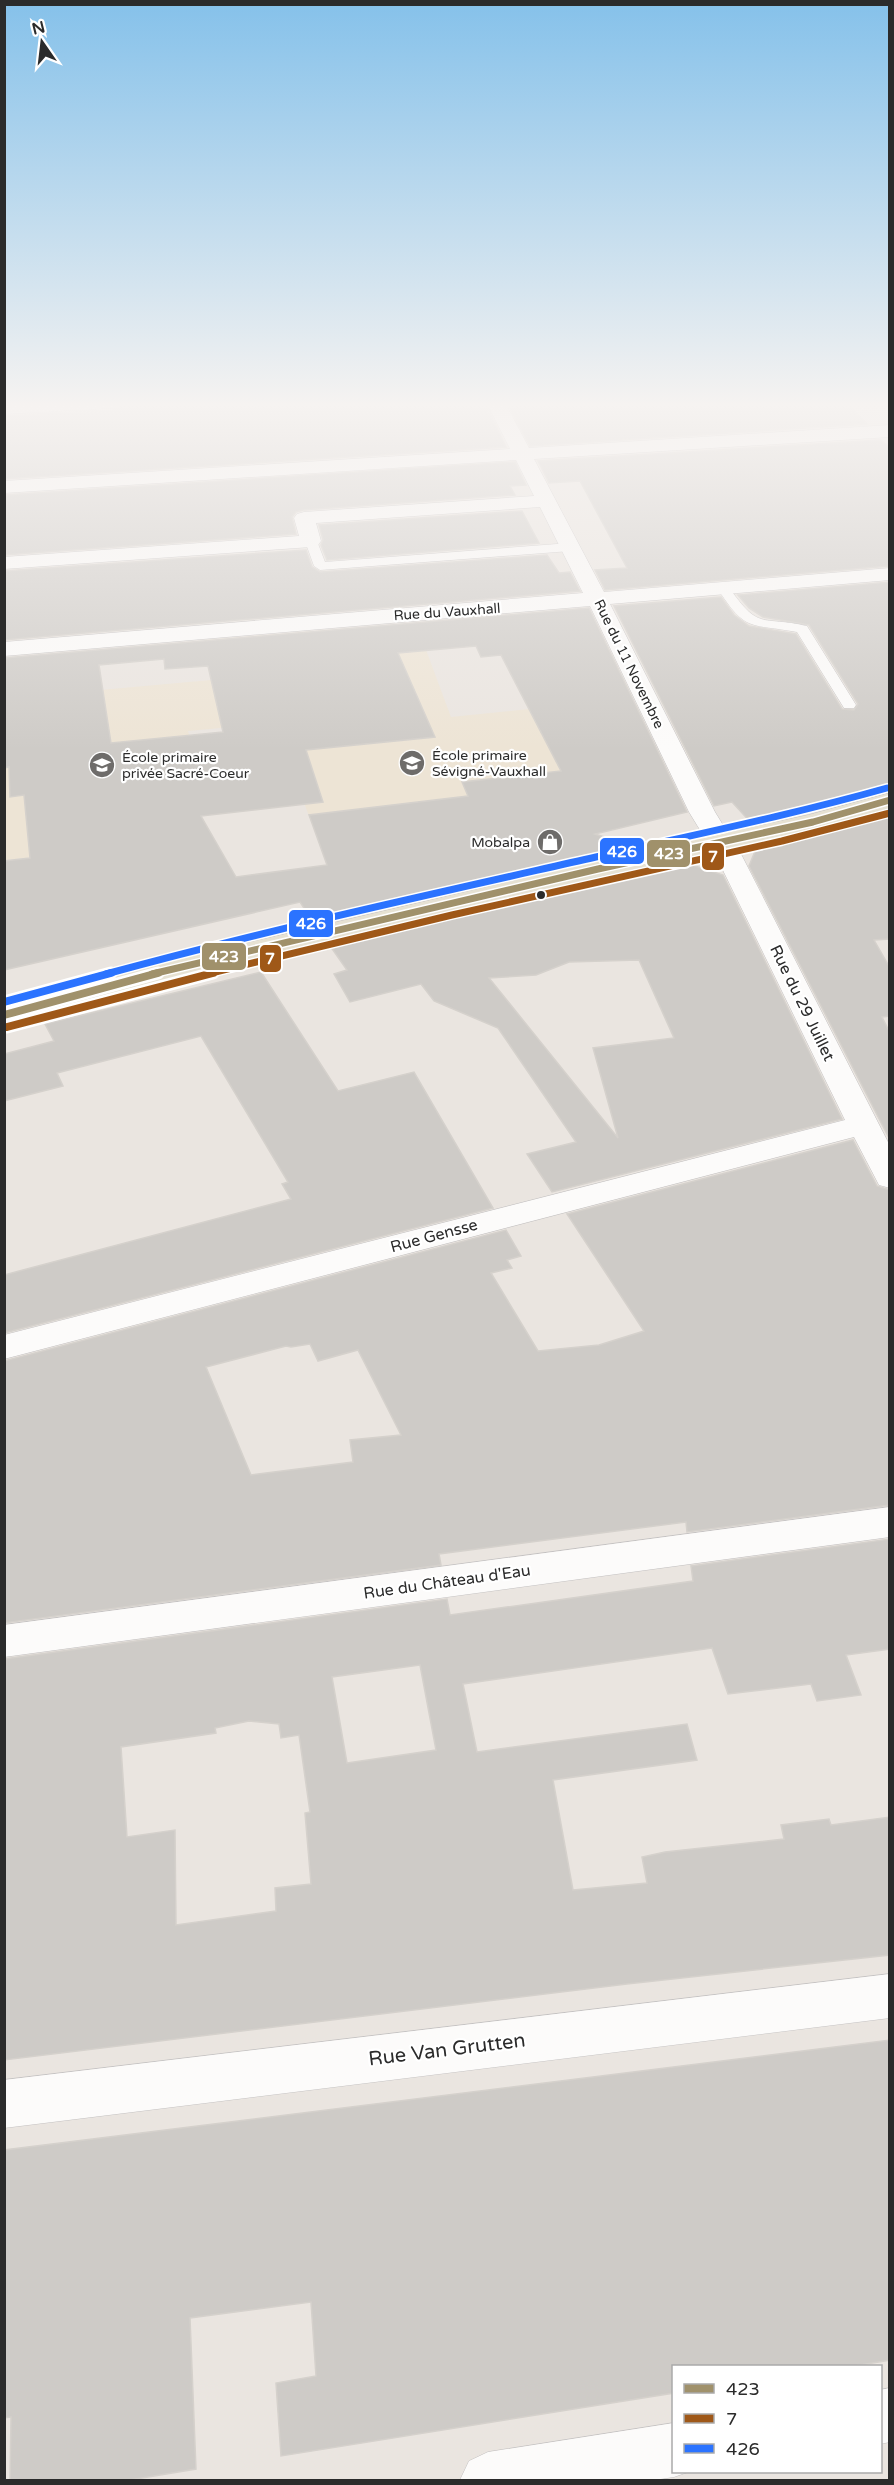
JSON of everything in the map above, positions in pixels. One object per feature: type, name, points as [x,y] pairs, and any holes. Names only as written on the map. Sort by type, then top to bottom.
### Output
[{"type":"main road","points":[[4,1015],[178,967],[716,836],[890,788]]},
{"type":"main road","points":[[4,995],[716,836],[813,822],[890,800]]},
{"type":"street","points":[[4,562],[312,541],[304,519]]},
{"type":"street","name":"Rue du 11 Novembre","points":[[555,519],[716,836]]},
{"type":"street","name":"Rue du Vauxhall","points":[[4,649],[598,601],[890,574]]},
{"type":"street","name":"Rue du 29 Juillet","points":[[716,836],[890,1178]]},
{"type":"street","name":"Rue Gensse","points":[[4,1347],[862,1125]]},
{"type":"street","name":"Rue du Château d'Eau","points":[[4,1641],[890,1522]]},
{"type":"street","name":"Rue Van Grutten","points":[[4,2104],[890,1996]]},
{"type":"street","points":[[488,2481],[672,2450]]},
{"type":"lane","points":[[312,541],[320,566],[570,547]]},
{"type":"lane","points":[[724,589],[743,616],[753,623],[786,625],[802,629],[849,705]]},
{"type":"shaded area","points":[[416,623],[451,717],[529,709],[562,771],[505,777],[338,893],[274,723],[188,731],[204,782],[76,853],[5,860],[5,748],[78,692],[211,680],[205,655],[209,654],[205,640]]},
{"type":"building","points":[[4,519],[292,519],[296,534],[4,555]]},
{"type":"building","points":[[406,519],[526,519],[539,543],[327,560],[321,545],[323,540],[319,525]]},
{"type":"building","points":[[601,519],[890,519],[890,566],[605,590],[595,570],[627,568]]},
{"type":"building","points":[[306,550],[312,567],[320,572],[547,555],[559,573],[570,572],[580,591],[4,640],[4,571]]},
{"type":"building","points":[[890,582],[890,791],[753,825],[732,802],[714,806],[614,606],[721,597],[734,615],[749,626],[796,634],[842,709],[854,710],[858,704],[809,625],[763,617],[749,608],[738,595]]},
{"type":"building","points":[[589,608],[687,812],[595,834],[642,849],[315,925],[300,902],[4,970],[4,861],[30,858],[24,795],[10,797],[9,767],[4,768],[4,658]],"holes":[[[476,646],[481,657],[501,655],[561,771],[462,782],[468,796],[309,815],[327,865],[236,877],[201,816],[323,802],[306,750],[435,737],[398,653]],[[164,659],[165,669],[208,666],[223,732],[111,743],[99,665]]]},
{"type":"building","points":[[890,810],[890,939],[874,940],[890,968],[890,1016],[882,1017],[890,1033],[890,1140],[749,866],[758,844],[814,832]]},
{"type":"building","points":[[680,861],[723,875],[842,1119],[552,1192],[527,1154],[576,1142],[498,1028],[434,1001],[421,984],[350,1002],[334,974],[347,970],[328,943]],"holes":[[[639,960],[674,1038],[593,1048],[618,1138],[489,978],[536,975],[569,962]]]},
{"type":"building","points":[[261,972],[338,1091],[414,1072],[493,1208],[4,1333],[4,1275],[291,1199],[282,1184],[288,1182],[201,1036],[57,1073],[63,1086],[4,1101],[4,1054],[54,1041],[45,1024]]},
{"type":"building","points":[[853,1140],[877,1186],[890,1190],[890,1505],[687,1532],[686,1522],[439,1554],[441,1565],[4,1623],[4,1361],[506,1230],[521,1256],[507,1260],[512,1268],[491,1273],[538,1351],[599,1345],[644,1331],[567,1214]],"holes":[[[310,1344],[318,1361],[358,1350],[401,1435],[350,1440],[353,1462],[251,1475],[206,1367],[286,1346]]]},
{"type":"building","points":[[890,1539],[890,1649],[846,1655],[861,1695],[817,1701],[811,1684],[728,1694],[712,1648],[463,1684],[477,1752],[687,1724],[697,1760],[553,1780],[573,1890],[647,1883],[642,1857],[665,1852],[784,1839],[781,1825],[829,1819],[831,1825],[890,1817],[890,1955],[627,1984],[4,2060],[4,1659],[447,1599],[450,1615],[693,1581],[691,1566]],"holes":[[[420,1665],[436,1750],[347,1763],[332,1677]],[[249,1721],[279,1724],[281,1738],[299,1735],[310,1812],[305,1813],[311,1884],[275,1888],[276,1911],[176,1925],[175,1830],[127,1837],[121,1747],[216,1733],[215,1728]]]},
{"type":"building","points":[[890,2040],[890,2360],[861,2365],[672,2365],[672,2393],[281,2456],[276,2383],[316,2376],[311,2302],[190,2318],[196,2469],[124,2481],[10,2481],[11,2417],[4,2418],[4,2150]]},
{"type":"transit line","name":"426","points":[[4,1002],[175,955],[595,857],[810,810],[887,788]]},
{"type":"transit line","name":"423","points":[[4,1015],[178,967],[598,869],[813,822],[890,800]]},
{"type":"transit line","name":"7","points":[[7,1027],[303,950],[782,841],[890,813]]},
{"type":"place","name":"École primaire Sévigné-Vauxhall","points":[[412,763]]},
{"type":"place","name":"École primaire privée Sacré-Coeur","points":[[102,765]]},
{"type":"place","name":"Mobalpa","points":[[550,842]]}]
